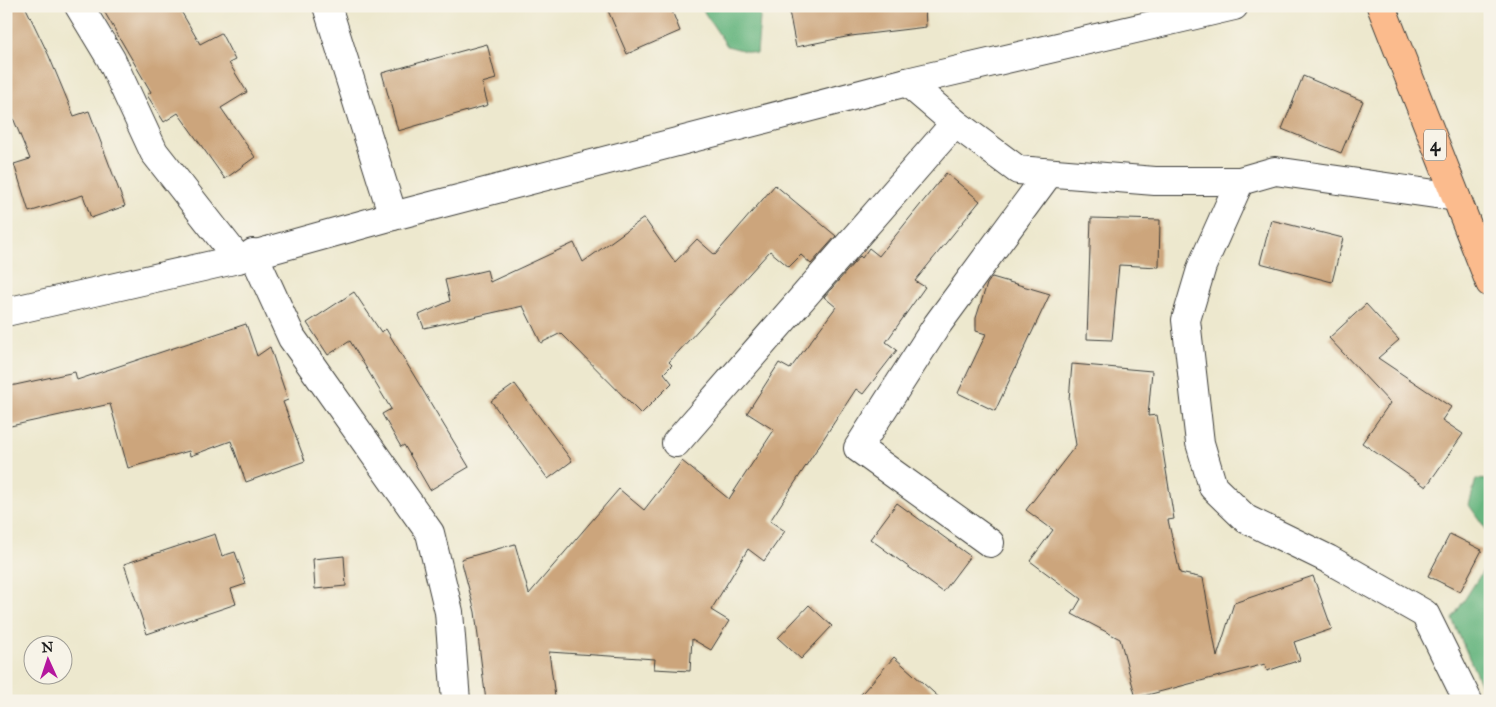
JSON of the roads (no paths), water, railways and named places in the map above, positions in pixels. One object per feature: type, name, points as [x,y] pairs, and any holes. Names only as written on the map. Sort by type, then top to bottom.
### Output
[{"type":"main road","name":"4","points":[[1381,6],[1490,283]]},
{"type":"street","points":[[79,6],[110,59],[154,152],[245,256],[292,338],[430,533],[449,612],[456,701]]},
{"type":"street","points":[[327,6],[392,216]]},
{"type":"street","points":[[6,312],[245,256],[907,82],[1234,6]]},
{"type":"street","points":[[907,82],[955,123],[1018,170],[1154,181],[1240,181],[1275,172],[1456,197]]},
{"type":"street","points":[[676,443],[955,123]]},
{"type":"street","points":[[990,544],[858,448],[937,325],[1049,173]]},
{"type":"street","points":[[1240,181],[1202,266],[1186,320],[1200,443],[1213,487],[1246,519],[1328,559],[1425,614],[1468,701]]}]
